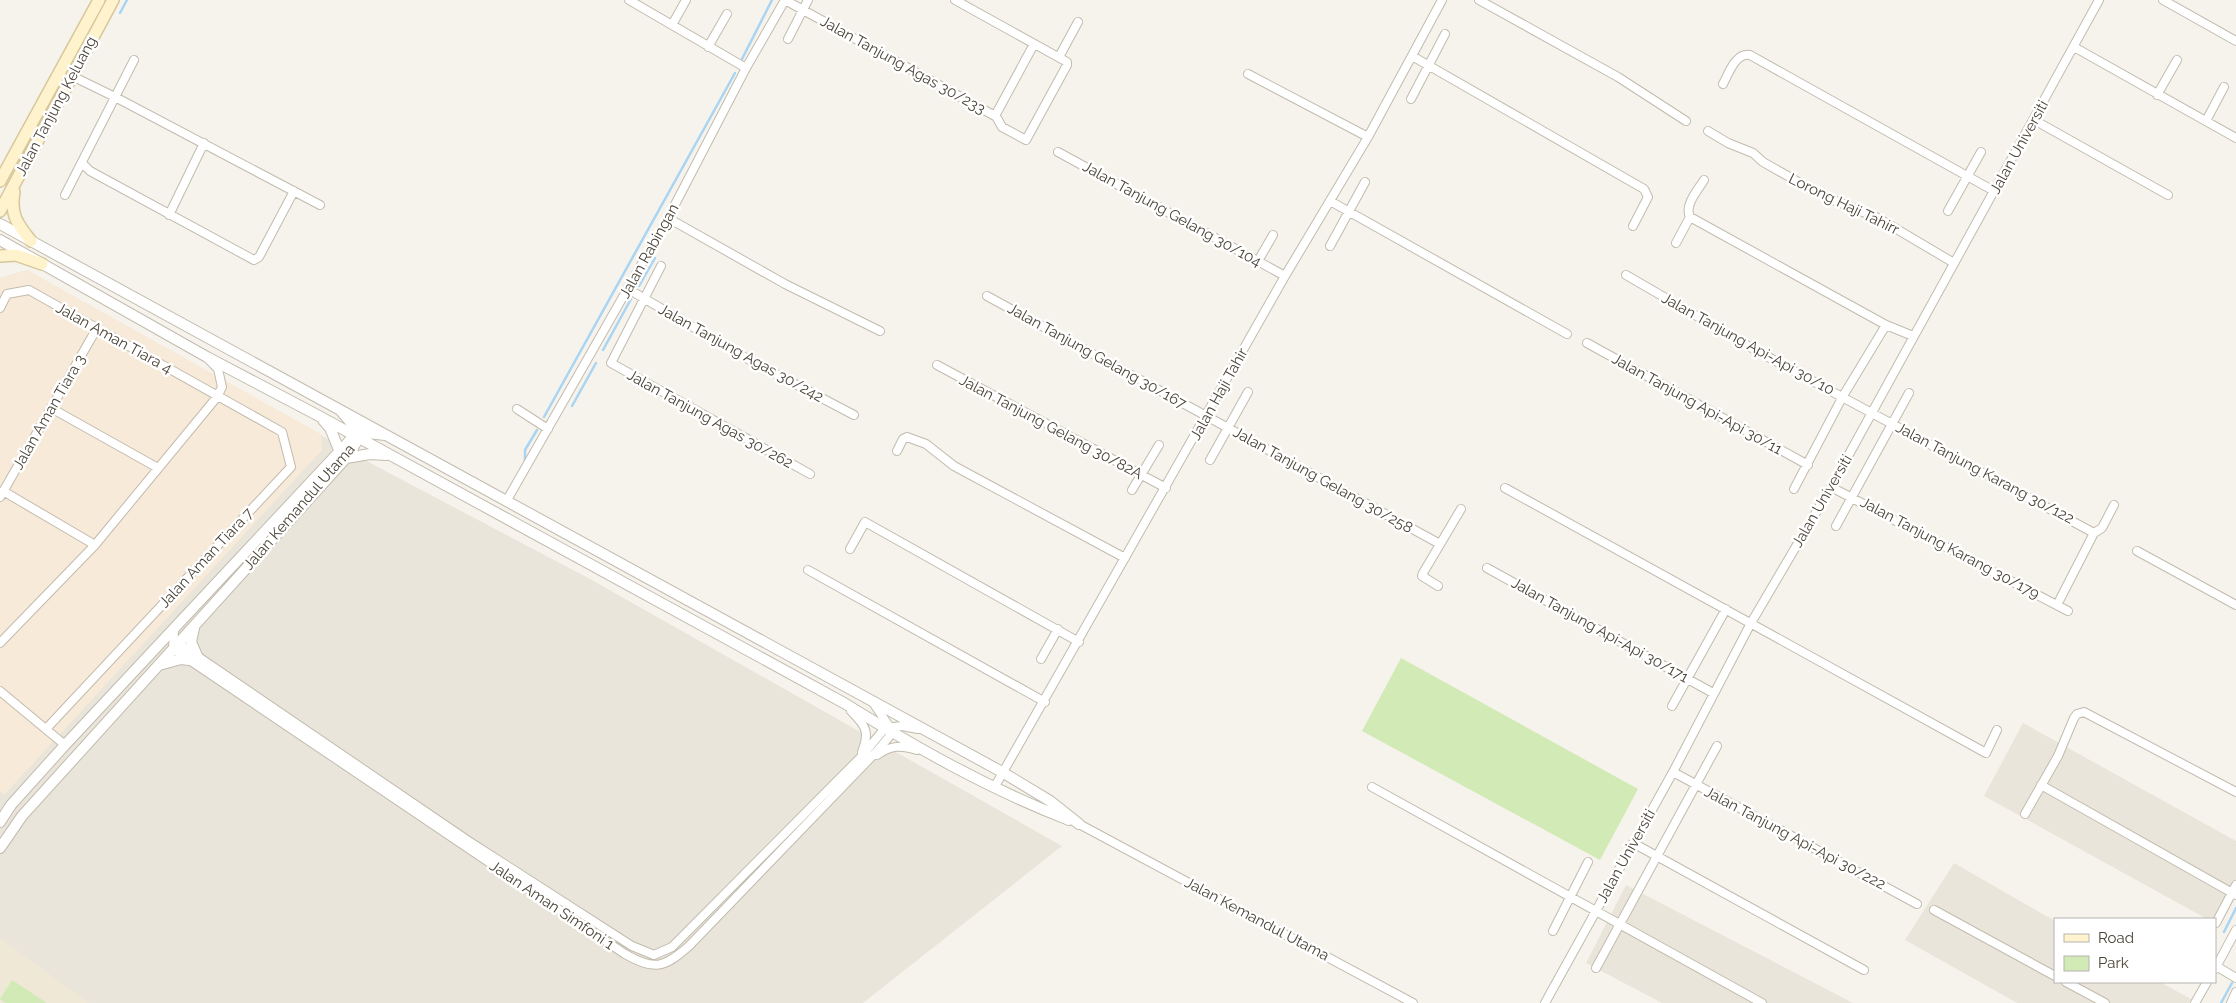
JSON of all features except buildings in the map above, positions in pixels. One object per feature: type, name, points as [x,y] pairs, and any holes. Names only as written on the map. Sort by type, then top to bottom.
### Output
[{"type":"main road","name":"Jalan Tanjung Keluang","points":[[0,181],[98,0]]},
{"type":"main road","name":"Jalan Tanjung Keluang","points":[[0,211],[113,0]]},
{"type":"main road","points":[[15,182],[11,204],[12,213],[16,222],[31,241]]},
{"type":"main road","points":[[0,256],[16,256],[42,264]]},
{"type":"street","points":[[629,0],[746,68]]},
{"type":"street","points":[[672,25],[686,0]]},
{"type":"street","name":"Jalan Tanjung Agas 30/233","points":[[785,0],[804,8],[996,117],[1002,127],[1026,140],[1067,66],[1066,62],[1059,57]]},
{"type":"street","name":"Jalan Rabingan","points":[[507,500],[668,218],[746,68],[785,0]]},
{"type":"street","points":[[788,39],[808,0]]},
{"type":"street","points":[[955,0],[1059,57],[1078,22]]},
{"type":"street","name":"Jalan Haji Tahir","points":[[994,788],[1045,702],[1285,276],[1368,137],[1442,0]]},
{"type":"street","points":[[1479,0],[1618,77],[1686,121]]},
{"type":"street","name":"Jalan Universiti","points":[[1546,1003],[1673,772],[1751,623],[1831,487],[2099,0]]},
{"type":"street","points":[[2163,0],[2236,41]]},
{"type":"street","points":[[708,47],[727,14]]},
{"type":"street","points":[[1411,99],[1445,34]]},
{"type":"street","points":[[996,117],[1034,44]]},
{"type":"street","points":[[2074,47],[2236,138]]},
{"type":"street","points":[[1723,84],[1736,60],[1743,55],[1750,55],[1967,178],[1994,191]]},
{"type":"street","points":[[1412,56],[1644,189],[1648,197],[1634,226]]},
{"type":"street","points":[[65,195],[83,164],[85,155],[134,60]]},
{"type":"street","points":[[2157,95],[2177,60]]},
{"type":"street","points":[[1248,74],[1368,137]]},
{"type":"street","points":[[72,76],[320,205]]},
{"type":"street","points":[[2206,121],[2224,87]]},
{"type":"street","points":[[2034,120],[2168,195]]},
{"type":"street","name":"Lorong Haji Tahirr","points":[[1708,131],[1728,143],[1753,153],[1763,162],[1823,196],[1878,218],[1954,263]]},
{"type":"street","points":[[169,215],[204,144]]},
{"type":"street","name":"Jalan Tanjung Gelang 30/104","points":[[1058,152],[1285,276]]},
{"type":"street","points":[[1948,211],[1981,152]]},
{"type":"street","points":[[83,164],[90,171],[254,260],[259,257],[294,191]]},
{"type":"street","points":[[1704,180],[1689,205],[1687,212],[1690,217],[1886,325],[1913,336]]},
{"type":"street","points":[[1330,246],[1365,182]]},
{"type":"street","points":[[1330,201],[1568,334]]},
{"type":"street","points":[[1676,243],[1690,217]]},
{"type":"street","points":[[668,218],[785,284],[880,331]]},
{"type":"street","name":"Jalan Kemandul Utama","points":[[0,224],[337,406],[357,435],[343,455],[195,624],[174,645],[22,816],[0,848]]},
{"type":"street","points":[[1258,261],[1273,235]]},
{"type":"street","points":[[0,240],[207,357],[357,435],[390,455],[844,703],[928,754],[994,788],[1079,824]]},
{"type":"street","points":[[644,298],[661,266]]},
{"type":"street","name":"Jalan Tanjung Api-Api 30/10","points":[[1626,275],[1757,351],[1871,412]]},
{"type":"street","name":"Jalan Tanjung Agas 30/242","points":[[628,289],[753,362],[854,415]]},
{"type":"street","name":"Jalan Aman Tiara 4","points":[[0,308],[7,294],[28,290],[217,397]]},
{"type":"street","name":"Jalan Tanjung Gelang 30/167","points":[[988,296],[1206,416]]},
{"type":"street","name":"Jalan Tanjung Agas 30/262","points":[[644,298],[611,363],[810,474]]},
{"type":"street","points":[[1794,489],[1844,396],[1886,325]]},
{"type":"street","name":"Jalan Aman Tiara 3","points":[[2,494],[97,328]]},
{"type":"street","name":"Jalan Tanjung Api-Api 30/11","points":[[1587,344],[1808,465]]},
{"type":"street","points":[[0,643],[95,545],[217,397],[222,387],[218,369],[207,357]]},
{"type":"street","name":"Jalan Tanjung Gelang 30/82A","points":[[937,365],[1166,488]]},
{"type":"street","points":[[1210,460],[1248,392]]},
{"type":"street","points":[[1836,526],[1909,393]]},
{"type":"street","name":"Jalan Aman Tiara 7","points":[[46,729],[291,467],[282,432],[217,397]]},
{"type":"street","points":[[337,406],[1002,772],[1050,801],[1079,824]]},
{"type":"street","points":[[51,408],[158,468]]},
{"type":"street","points":[[517,409],[548,429]]},
{"type":"street","name":"Jalan Tanjung Karang 30/122","points":[[1871,412],[2096,532]]},
{"type":"street","points":[[319,416],[330,428],[343,455],[390,455]]},
{"type":"street","name":"Jalan Tanjung Gelang 30/258","points":[[1206,416],[1440,544]]},
{"type":"street","points":[[357,435],[390,436]]},
{"type":"street","points":[[897,451],[903,439],[907,437],[926,444],[954,466],[1125,558]]},
{"type":"street","points":[[1132,490],[1160,445]]},
{"type":"street","name":"Jalan Kemandul Utama","points":[[0,822],[11,805],[157,646],[343,455]]},
{"type":"street","name":"Jalan Tanjung Karang 30/179","points":[[1831,487],[2068,611]]},
{"type":"street","points":[[1505,488],[1986,753],[1997,730]]},
{"type":"street","points":[[2,494],[95,545]]},
{"type":"street","points":[[2057,605],[2096,532],[2114,505]]},
{"type":"street","points":[[1438,586],[1422,576],[1461,509]]},
{"type":"street","points":[[850,549],[865,522],[1079,642]]},
{"type":"street","points":[[2137,550],[2236,605]]},
{"type":"street","name":"Jalan Tanjung Api-Api 30/171","points":[[1487,568],[1713,693]]},
{"type":"street","points":[[808,570],[1045,702]]},
{"type":"street","points":[[1672,706],[1726,609]]},
{"type":"street","points":[[157,665],[176,660],[194,659],[191,642],[195,624]]},
{"type":"street","points":[[157,646],[174,645],[174,628]]},
{"type":"street","points":[[1041,659],[1058,630]]},
{"type":"street","name":"Jalan Aman Simfoni 1","points":[[174,645],[625,954],[649,966],[666,964],[678,956],[870,760],[889,729]]},
{"type":"street","name":"Jalan Aman Simfoni 1","points":[[194,659],[474,845],[632,946],[654,955],[672,947],[889,729]]},
{"type":"street","points":[[0,691],[65,745]]},
{"type":"street","points":[[871,700],[889,729]]},
{"type":"street","points":[[844,703],[864,723],[868,738],[861,757]]},
{"type":"street","points":[[2025,814],[2058,756],[2074,718],[2077,714],[2084,712],[2236,792]]},
{"type":"street","points":[[889,729],[925,730]]},
{"type":"street","points":[[870,760],[893,746],[904,746],[928,754]]},
{"type":"street","points":[[1596,968],[1717,746]]},
{"type":"street","name":"Jalan Tanjung Api-Api 30/222","points":[[1673,772],[1917,904]]},
{"type":"street","points":[[2041,785],[2235,891],[2216,923]]},
{"type":"street","points":[[1372,787],[1762,1003]]},
{"type":"street","name":"Jalan Kemandul Utama","points":[[1079,824],[1412,1003]]},
{"type":"street","points":[[1633,843],[1864,970]]},
{"type":"street","points":[[1553,930],[1588,862]]},
{"type":"street","points":[[1934,910],[2054,975]]},
{"type":"street","points":[[2236,930],[2216,967],[2236,978]]},
{"type":"street","points":[[2068,983],[2105,1003]]},
{"type":"street","points":[[2195,1003],[2206,983]]},
{"type":"street","points":[[2231,1003],[2236,992]]},
{"type":"shaded area","points":[[27,270],[374,465],[590,579],[1062,846],[863,1003],[0,1003],[0,278]]},
{"type":"shaded area","points":[[27,270],[321,434],[322,450],[4,795],[0,791],[0,278]]},
{"type":"shaded area","points":[[2023,723],[2236,841],[2236,894],[2219,926],[2216,924],[2216,918],[2205,918],[1984,796]]},
{"type":"shaded area","points":[[1954,863],[2054,920],[2054,983],[2162,983],[2191,999],[2189,1003],[2017,1003],[1905,940]]},
{"type":"shaded area","points":[[1626,885],[1853,1003],[1662,1003],[1586,963]]},
{"type":"shaded area","points":[[0,938],[89,1003],[0,1003]]},
{"type":"green space","points":[[1401,658],[1638,789],[1600,860],[1362,731]]},
{"type":"green space","points":[[12,980],[47,1003],[5,1003],[0,999]]},
{"type":"waterway","points":[[120,13],[127,0]]},
{"type":"waterway","points":[[742,59],[772,0]]},
{"type":"waterway","points":[[544,417],[735,73]]},
{"type":"waterway","points":[[639,286],[655,258]]},
{"type":"waterway","points":[[603,350],[631,299]]},
{"type":"waterway","points":[[572,406],[596,363]]},
{"type":"waterway","points":[[525,460],[525,450],[537,430]]},
{"type":"waterway","points":[[2224,932],[2236,908]]},
{"type":"waterway","points":[[2221,1003],[2232,983]]}]
